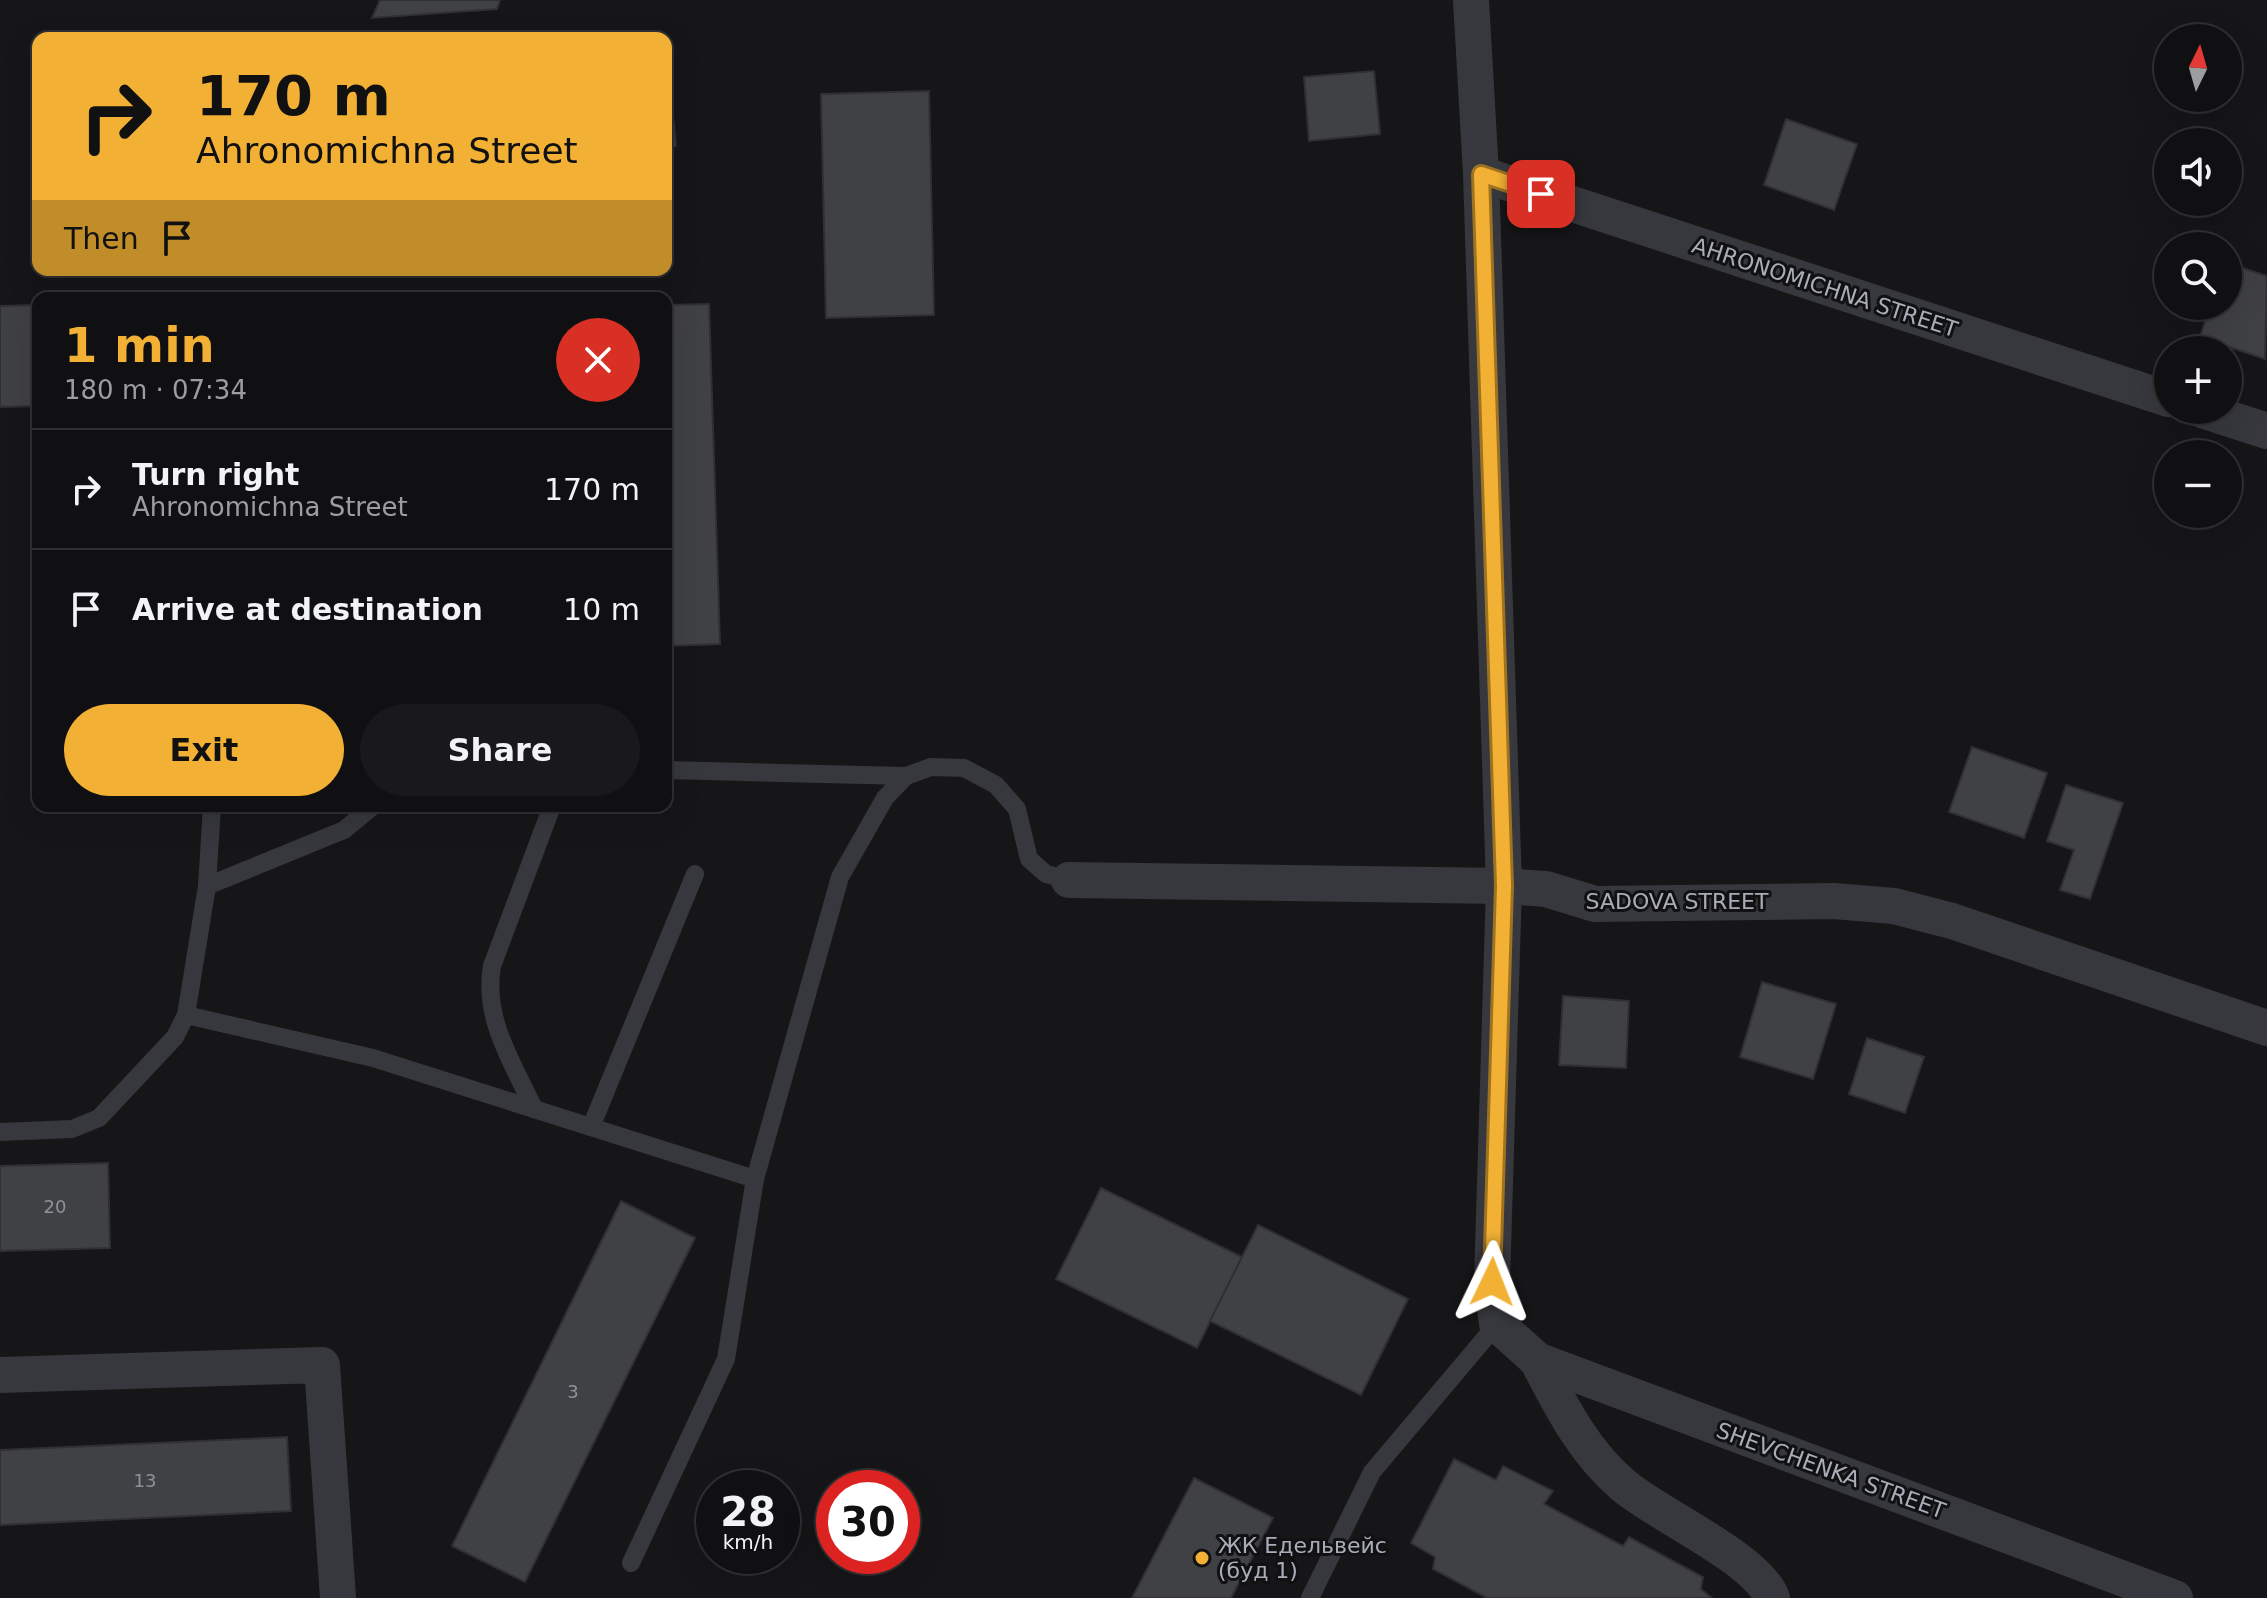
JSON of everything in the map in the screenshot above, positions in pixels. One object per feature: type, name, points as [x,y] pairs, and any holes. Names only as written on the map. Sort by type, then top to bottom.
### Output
[{"type":"street","points":[[1471,0],[1481,174],[1504,886],[1492,1282],[1497,1324]]},
{"type":"street","name":"AHRONOMICHNA STREET","points":[[1481,174],[2154,394]]},
{"type":"street","points":[[2242,423],[2267,431]]},
{"type":"street","name":"SADOVA STREET","points":[[1069,880],[1504,886],[1546,889],[1595,904],[1834,901],[1894,906],[1952,921],[2267,1028]]},
{"type":"street","name":"SHEVCHENKA STREET","points":[[1497,1324],[1537,1360],[2175,1598]]},
{"type":"street","points":[[1537,1360],[1590,1453],[1654,1510],[1739,1561],[1769,1589],[1772,1598]]},
{"type":"street","points":[[0,1375],[322,1365],[338,1598]]},
{"type":"lane","points":[[672,770],[906,776],[931,767],[964,768],[996,785],[1017,809],[1029,859],[1046,874],[1069,880]]},
{"type":"lane","points":[[631,1563],[726,1359],[755,1179],[840,877],[885,798],[906,776]]},
{"type":"lane","points":[[0,1132],[72,1129],[99,1118],[175,1037],[186,1015],[207,886],[212,812]]},
{"type":"lane","points":[[207,886],[344,830],[366,812]]},
{"type":"lane","points":[[534,1109],[491,1013],[488,993],[492,966],[550,812]]},
{"type":"lane","points":[[591,1127],[695,874]]},
{"type":"lane","points":[[186,1015],[373,1058],[755,1179]]},
{"type":"lane","points":[[1310,1598],[1372,1472],[1497,1324]]},
{"type":"building","points":[[380,0],[500,0],[497,9],[372,18]]},
{"type":"building","points":[[1374,71],[1380,134],[1309,141],[1304,77]]},
{"type":"building","points":[[929,91],[934,315],[826,318],[821,94]]},
{"type":"building","points":[[672,105],[676,146],[672,146]]},
{"type":"building","points":[[1786,119],[1857,144],[1834,210],[1764,185]]},
{"type":"building","points":[[2242,268],[2267,276],[2265,359],[2242,351],[2242,336],[2200,336],[2205,320],[2242,320]]},
{"type":"building","points":[[709,304],[720,644],[672,646],[672,305]]},
{"type":"building","points":[[32,305],[32,406],[0,407],[0,306]]},
{"type":"building","points":[[1972,747],[2047,773],[2024,838],[1949,812]]},
{"type":"building","points":[[2066,785],[2123,803],[2090,899],[2060,890],[2074,850],[2047,841]]},
{"type":"building","points":[[1762,982],[1836,1004],[1813,1079],[1740,1057]]},
{"type":"building","points":[[1563,996],[1629,1001],[1626,1068],[1559,1065]]},
{"type":"building","points":[[1867,1038],[1924,1057],[1905,1113],[1849,1094]]},
{"type":"building","points":[[108,1163],[110,1248],[0,1251],[0,1166]]},
{"type":"building","points":[[1101,1188],[1242,1257],[1197,1348],[1056,1279]]},
{"type":"building","points":[[621,1201],[695,1238],[525,1582],[452,1546]]},
{"type":"building","points":[[1258,1225],[1408,1299],[1361,1395],[1210,1321]]},
{"type":"building","points":[[287,1437],[291,1511],[0,1525],[0,1450]]},
{"type":"building","points":[[1454,1459],[1496,1480],[1503,1466],[1553,1491],[1544,1504],[1623,1546],[1629,1537],[1703,1577],[1701,1589],[1712,1598],[1487,1598],[1433,1569],[1435,1557],[1411,1543]]},
{"type":"building","name":"ЖК Едельвейс (буд 1)","points":[[1194,1478],[1273,1518],[1231,1598],[1132,1598]]},
{"type":"place","name":"ЖК Едельвейс (буд 1)","points":[[1202,1558]]},
{"type":"route","points":[[1492,1282],[1504,886],[1481,174],[1541,194]]}]
